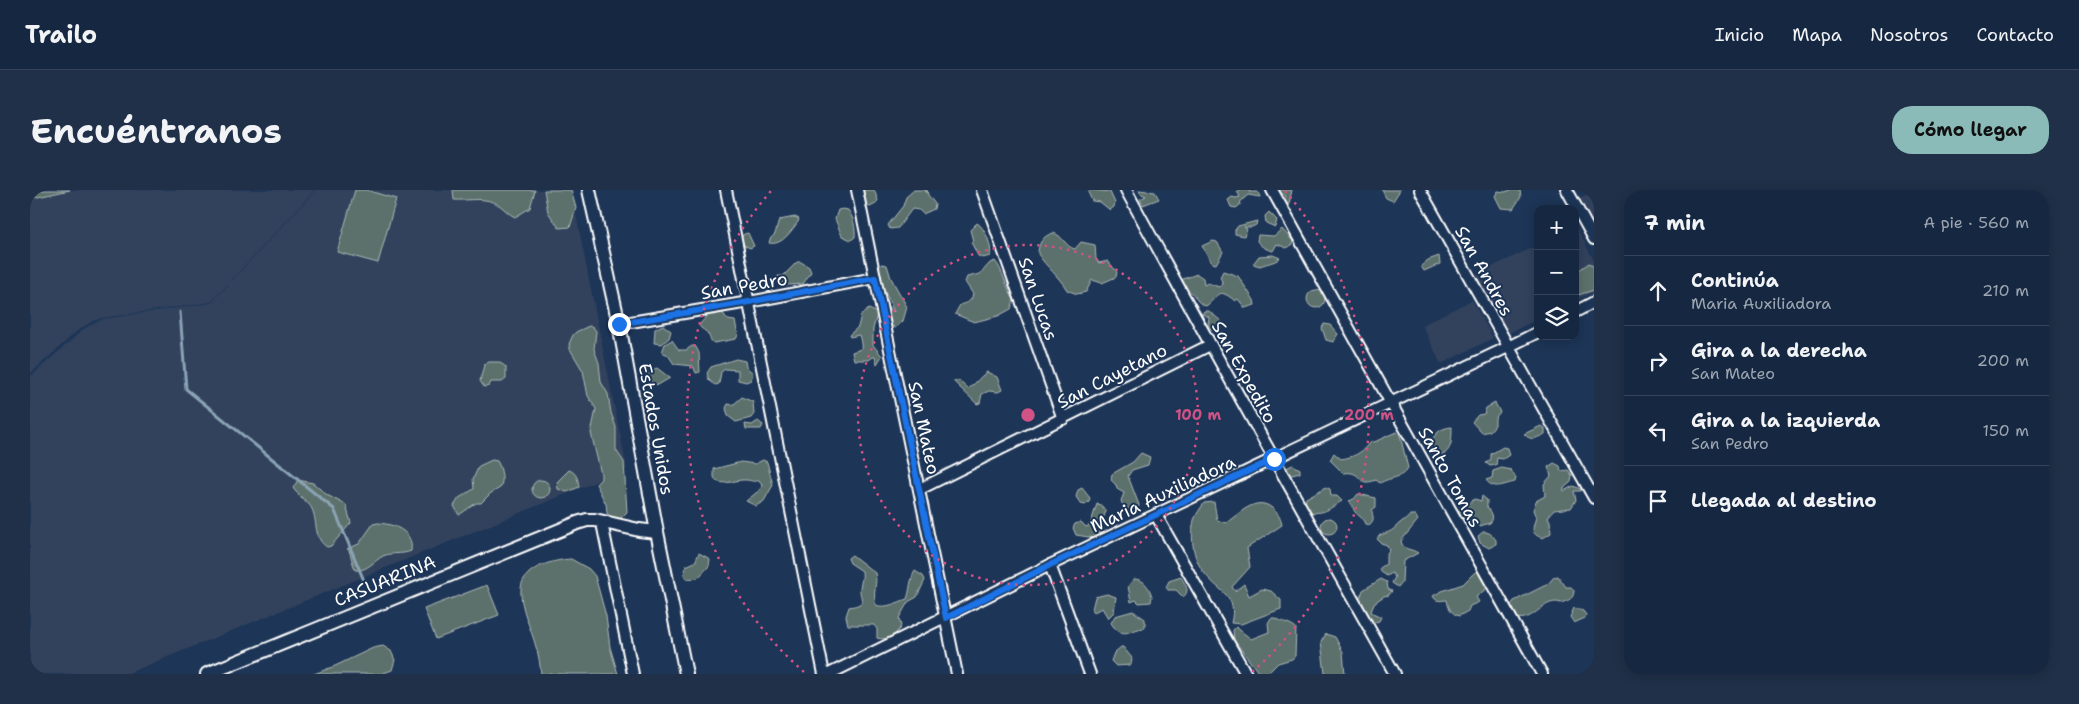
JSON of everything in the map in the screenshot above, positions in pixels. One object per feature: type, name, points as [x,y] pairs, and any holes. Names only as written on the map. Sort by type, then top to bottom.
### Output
[{"type":"street","name":"Estados Unidos","points":[[589,190],[619,324],[657,532],[686,674]]},
{"type":"street","points":[[726,190],[824,674]]},
{"type":"street","name":"San Mateo","points":[[857,190],[957,674]]},
{"type":"street","name":"San Lucas","points":[[982,190],[1063,419]]},
{"type":"street","name":"San Expedito","points":[[1126,190],[1210,345],[1235,386],[1274,459],[1396,674]]},
{"type":"street","name":"Santo Tomas","points":[[1272,190],[1542,674]]},
{"type":"street","name":"San Andres","points":[[1420,190],[1594,498]]},
{"type":"street","points":[[1567,190],[1594,239]]},
{"type":"street","name":"San Pedro","points":[[619,324],[875,278]]},
{"type":"street","points":[[1579,310],[1594,302]]},
{"type":"street","name":"Maria Auxiliadora","points":[[829,674],[946,618],[1050,565],[1534,334]]},
{"type":"street","name":"San Cayetano","points":[[920,489],[1210,345]]},
{"type":"street","points":[[1156,515],[1246,674]]},
{"type":"street","name":"CASUARINA","points":[[207,674],[578,523],[588,520],[602,523]]},
{"type":"street","points":[[633,674],[602,523],[657,532]]},
{"type":"street","points":[[1050,565],[1090,674]]},
{"type":"shaded area","points":[[53,190],[315,190],[211,302],[102,318],[93,321],[77,331],[30,374],[30,196]]},
{"type":"shaded area","points":[[316,190],[571,190],[627,469],[126,674],[30,674],[30,377],[85,328],[103,319],[211,303]]},
{"type":"shaded area","points":[[1594,191],[1594,226],[1579,199]]},
{"type":"shaded area","points":[[1579,232],[1594,261],[1594,292],[1579,299]]},
{"type":"shaded area","points":[[1534,247],[1534,321],[1509,333],[1475,275]]},
{"type":"shaded area","points":[[1472,300],[1493,338],[1441,364],[1422,325]]},
{"type":"green space","points":[[30,190],[70,190],[33,198],[30,197]]},
{"type":"green space","points":[[355,190],[366,190],[396,199],[378,263],[337,252]]},
{"type":"green space","points":[[453,190],[535,190],[530,208],[515,217],[494,202],[454,200]]},
{"type":"green space","points":[[544,190],[571,190],[576,208],[570,227],[559,228],[548,212]]},
{"type":"green space","points":[[858,190],[874,190],[878,200],[876,204],[870,207],[865,205]]},
{"type":"green space","points":[[914,190],[926,190],[926,193],[927,190],[928,195],[935,204],[934,209],[923,214],[919,210],[912,209],[898,228],[890,229],[888,225],[903,206],[906,197]]},
{"type":"green space","points":[[1091,190],[1110,192],[1115,203],[1114,207],[1110,210],[1100,202],[1092,201],[1088,192]]},
{"type":"green space","points":[[1139,190],[1155,192],[1159,199],[1143,205],[1140,199],[1146,196],[1140,193]]},
{"type":"green space","points":[[1277,190],[1292,190],[1289,204],[1285,205],[1282,201],[1286,196]]},
{"type":"green space","points":[[1382,190],[1400,190],[1393,201],[1386,198]]},
{"type":"green space","points":[[1520,190],[1521,197],[1513,209],[1501,208],[1495,196],[1498,191],[1505,192]]},
{"type":"green space","points":[[1237,191],[1257,192],[1260,194],[1260,197],[1248,195],[1236,208],[1231,207],[1228,200],[1232,197],[1240,197]]},
{"type":"green space","points":[[838,210],[848,210],[854,223],[855,237],[851,240],[842,236],[835,219]]},
{"type":"green space","points":[[1269,212],[1277,220],[1275,227],[1266,223],[1265,216]]},
{"type":"green space","points":[[795,217],[799,219],[798,222],[786,237],[778,242],[769,243],[775,234],[779,220]]},
{"type":"green space","points":[[1257,221],[1256,225],[1252,227],[1244,227],[1247,229],[1244,236],[1235,234],[1238,226]]},
{"type":"green space","points":[[977,223],[985,233],[991,252],[990,256],[983,258],[978,256],[971,242],[973,241],[970,230]]},
{"type":"green space","points":[[1282,229],[1293,241],[1292,245],[1286,248],[1277,244],[1273,251],[1264,248],[1257,241],[1258,235],[1274,236]]},
{"type":"green space","points":[[748,233],[754,246],[750,248],[741,244],[739,240],[744,234]]},
{"type":"green space","points":[[1053,233],[1075,249],[1081,242],[1095,245],[1096,259],[1099,263],[1108,261],[1117,272],[1116,277],[1102,283],[1092,280],[1086,292],[1077,294],[1067,290],[1038,254],[1042,240]]},
{"type":"green space","points":[[1213,241],[1217,242],[1223,252],[1216,264],[1212,263],[1202,246]]},
{"type":"green space","points":[[1273,255],[1280,258],[1260,266],[1253,264],[1259,256]]},
{"type":"green space","points":[[1439,256],[1440,264],[1424,271],[1421,266],[1428,260]]},
{"type":"green space","points":[[995,261],[1014,300],[1011,309],[998,316],[974,322],[955,314],[960,305],[968,302],[973,294],[965,282],[967,277],[980,274],[990,263]]},
{"type":"green space","points":[[797,262],[801,262],[809,267],[811,272],[803,284],[788,285],[776,280],[778,276],[783,276]]},
{"type":"green space","points":[[1589,263],[1594,267],[1594,290],[1579,295],[1579,270]]},
{"type":"green space","points":[[882,264],[887,265],[891,278],[907,307],[903,321],[895,328],[889,322],[887,316],[888,307],[894,312],[880,279],[878,267]]},
{"type":"green space","points":[[1223,271],[1238,276],[1254,300],[1255,305],[1245,308],[1238,299],[1235,301],[1221,293],[1206,306],[1200,303],[1189,291],[1184,292],[1174,289],[1173,286],[1175,282],[1197,274],[1203,278],[1204,285],[1208,283],[1219,287],[1223,284],[1220,277]]},
{"type":"green space","points":[[1316,290],[1322,293],[1325,299],[1322,305],[1316,308],[1310,305],[1307,299],[1310,293]]},
{"type":"green space","points":[[869,309],[877,315],[873,329],[873,345],[882,356],[877,364],[875,357],[869,360],[854,360],[852,352],[861,349],[861,342],[859,335],[850,337],[849,335],[858,327],[861,315]]},
{"type":"green space","points":[[717,311],[722,312],[728,320],[735,321],[738,335],[736,339],[714,343],[700,327],[699,325],[708,315]]},
{"type":"green space","points":[[1204,311],[1209,311],[1221,321],[1220,328],[1216,330],[1211,329],[1208,325],[1209,317],[1202,314]]},
{"type":"green space","points":[[1324,324],[1330,325],[1338,334],[1333,342],[1326,340],[1322,328]]},
{"type":"green space","points":[[663,325],[671,331],[669,338],[662,344],[654,343],[655,329]]},
{"type":"green space","points":[[589,326],[593,327],[596,331],[594,349],[599,363],[601,382],[608,394],[611,413],[616,427],[616,450],[624,462],[627,512],[620,519],[610,517],[607,513],[606,504],[596,484],[601,479],[601,474],[591,433],[596,409],[588,396],[583,371],[569,344],[576,332]]},
{"type":"green space","points":[[672,340],[679,350],[686,350],[692,346],[696,347],[699,353],[700,372],[696,373],[693,366],[674,364],[668,355],[662,352],[665,344]]},
{"type":"green space","points":[[736,359],[745,361],[746,367],[753,373],[751,380],[746,382],[738,380],[738,370],[725,369],[721,372],[719,384],[715,385],[709,380],[707,373],[711,367]]},
{"type":"green space","points":[[489,362],[499,362],[506,367],[506,379],[502,382],[491,382],[489,386],[484,387],[480,381],[484,365]]},
{"type":"green space","points":[[657,368],[670,378],[658,385],[651,383],[645,377],[650,371]]},
{"type":"green space","points":[[987,372],[997,377],[1002,390],[998,392],[989,391],[982,394],[980,403],[977,404],[953,381],[959,381],[968,389]]},
{"type":"green space","points":[[742,397],[753,402],[754,414],[751,418],[736,422],[728,416],[726,408],[728,404],[733,405]]},
{"type":"green space","points":[[1495,403],[1500,412],[1495,418],[1495,425],[1490,431],[1482,433],[1472,422],[1478,415],[1484,414],[1486,408]]},
{"type":"green space","points":[[758,421],[763,425],[761,429],[746,429],[745,424],[752,425]]},
{"type":"green space","points":[[1541,426],[1545,428],[1545,434],[1539,437],[1532,439],[1524,434]]},
{"type":"green space","points":[[1452,427],[1450,448],[1444,454],[1432,454],[1429,445],[1433,438],[1441,430]]},
{"type":"green space","points":[[1397,432],[1400,435],[1408,468],[1399,476],[1380,483],[1376,480],[1365,482],[1354,474],[1343,473],[1330,460],[1334,453],[1341,459],[1353,456],[1363,450],[1369,443]]},
{"type":"green space","points":[[1503,447],[1507,448],[1509,455],[1503,459],[1497,458],[1496,465],[1490,466],[1486,463],[1491,459],[1491,454]]},
{"type":"green space","points":[[1141,453],[1150,457],[1148,465],[1132,470],[1128,476],[1139,505],[1138,509],[1134,512],[1123,505],[1121,501],[1124,493],[1117,489],[1111,480],[1112,474],[1133,462]]},
{"type":"green space","points":[[492,460],[497,461],[501,471],[502,482],[500,488],[491,493],[481,503],[476,503],[459,515],[454,506],[459,498],[474,489],[473,479],[479,466]]},
{"type":"green space","points":[[763,460],[767,462],[773,485],[764,501],[756,506],[746,501],[761,489],[762,484],[759,480],[724,483],[716,481],[714,477],[714,469],[741,462],[755,464]]},
{"type":"green space","points":[[1554,463],[1560,466],[1561,471],[1568,470],[1572,475],[1571,482],[1564,488],[1564,491],[1573,486],[1581,489],[1581,491],[1574,491],[1576,500],[1571,508],[1554,510],[1548,517],[1551,533],[1543,538],[1536,535],[1533,530],[1536,517],[1533,510],[1536,501],[1545,496],[1544,484],[1551,476],[1548,467]]},
{"type":"green space","points":[[1293,465],[1300,469],[1300,473],[1288,476],[1285,473],[1288,467]]},
{"type":"green space","points":[[1502,468],[1511,470],[1516,478],[1515,482],[1496,486],[1486,480],[1492,478],[1493,471]]},
{"type":"green space","points":[[569,470],[577,477],[579,487],[567,492],[558,489],[557,482]]},
{"type":"green space","points":[[298,480],[313,483],[327,495],[346,505],[351,523],[331,546],[327,547],[320,539],[312,509],[293,488]]},
{"type":"green space","points":[[541,480],[547,483],[550,489],[547,495],[541,498],[535,495],[532,489],[535,483]]},
{"type":"green space","points":[[1326,487],[1330,489],[1331,496],[1337,496],[1342,501],[1322,512],[1307,511],[1305,507],[1306,498]]},
{"type":"green space","points":[[1082,488],[1090,498],[1089,502],[1085,505],[1081,504],[1076,497],[1078,490]]},
{"type":"green space","points":[[1358,494],[1376,498],[1376,507],[1372,510],[1373,519],[1369,525],[1365,524],[1355,512],[1349,501]]},
{"type":"green space","points":[[1482,496],[1487,500],[1487,507],[1492,515],[1490,523],[1480,526],[1459,516],[1460,508],[1475,499],[1481,501]]},
{"type":"green space","points":[[1214,502],[1217,520],[1226,523],[1248,507],[1260,504],[1272,508],[1278,515],[1282,525],[1247,548],[1250,567],[1232,587],[1235,591],[1244,584],[1249,596],[1262,589],[1271,591],[1281,600],[1281,609],[1241,624],[1231,623],[1233,614],[1230,600],[1211,581],[1198,563],[1193,542],[1192,534],[1195,518],[1204,503]]},
{"type":"green space","points":[[1097,504],[1101,505],[1106,511],[1100,536],[1095,538],[1076,535],[1073,528],[1075,524],[1081,522],[1086,527],[1090,525]]},
{"type":"green space","points":[[1410,515],[1415,515],[1418,520],[1401,541],[1405,548],[1418,553],[1403,561],[1402,582],[1398,587],[1392,583],[1395,577],[1392,573],[1387,576],[1381,572],[1380,568],[1386,564],[1386,555],[1389,550],[1387,545],[1377,539],[1380,535],[1392,531]]},
{"type":"green space","points":[[1329,518],[1335,520],[1337,526],[1335,532],[1329,534],[1323,532],[1321,526],[1323,520]]},
{"type":"green space","points":[[378,523],[402,530],[409,538],[411,551],[383,556],[366,568],[355,570],[349,550],[347,549],[359,544],[373,524]]},
{"type":"green space","points":[[1483,532],[1492,535],[1496,540],[1496,544],[1489,548],[1480,543],[1478,536]]},
{"type":"green space","points":[[699,553],[710,559],[709,566],[698,578],[687,579],[684,575],[686,566],[695,562]]},
{"type":"green space","points":[[852,555],[875,573],[876,605],[887,606],[907,599],[915,571],[923,576],[925,580],[917,597],[908,602],[899,618],[901,626],[891,636],[884,639],[877,638],[877,629],[874,625],[848,625],[846,616],[849,607],[861,603],[862,600],[860,588],[862,571],[850,563],[848,558]]},
{"type":"green space","points":[[571,559],[589,569],[595,576],[606,616],[610,647],[618,674],[541,674],[537,650],[522,602],[521,588],[527,575],[533,570],[548,563]]},
{"type":"green space","points":[[1479,570],[1487,588],[1476,597],[1479,602],[1470,606],[1468,611],[1459,616],[1454,614],[1448,606],[1447,600],[1439,601],[1434,598],[1433,596],[1442,591],[1463,584]]},
{"type":"green space","points":[[1558,576],[1566,587],[1571,587],[1574,590],[1572,597],[1561,603],[1549,603],[1529,616],[1518,618],[1511,605],[1514,601],[1548,584],[1554,577]]},
{"type":"green space","points":[[1181,577],[1187,590],[1183,597],[1176,590],[1168,590],[1166,587],[1169,581]]},
{"type":"green space","points":[[1134,579],[1141,580],[1148,587],[1152,596],[1151,602],[1139,603],[1136,600],[1131,602],[1128,586]]},
{"type":"green space","points":[[1381,579],[1387,582],[1388,589],[1392,591],[1389,595],[1374,603],[1371,612],[1381,617],[1379,621],[1372,623],[1367,621],[1356,601],[1360,598],[1363,590]]},
{"type":"green space","points":[[487,585],[499,615],[436,639],[424,609]]},
{"type":"green space","points":[[1107,594],[1116,597],[1114,612],[1108,618],[1102,608],[1094,612],[1092,609],[1095,597]]},
{"type":"green space","points":[[1574,608],[1583,611],[1586,615],[1585,618],[1574,623],[1570,617]]},
{"type":"green space","points":[[1133,611],[1145,619],[1145,628],[1126,633],[1119,632],[1111,623],[1115,616]]},
{"type":"green space","points":[[1271,618],[1296,628],[1295,656],[1292,659],[1278,663],[1268,673],[1258,672],[1234,640],[1233,630],[1236,627],[1251,639],[1269,632],[1268,623]]},
{"type":"green space","points":[[1326,634],[1335,637],[1343,652],[1345,674],[1325,674],[1321,642]]},
{"type":"green space","points":[[383,646],[391,651],[395,660],[392,670],[381,674],[314,674],[373,648]]},
{"type":"green space","points":[[1121,647],[1132,658],[1131,665],[1116,666],[1111,661],[1114,653]]},
{"type":"waterway","points":[[180,312],[186,389],[334,509],[365,583]]},
{"type":"route","points":[[619,324],[875,278],[946,618],[1050,565],[1274,459]]}]
